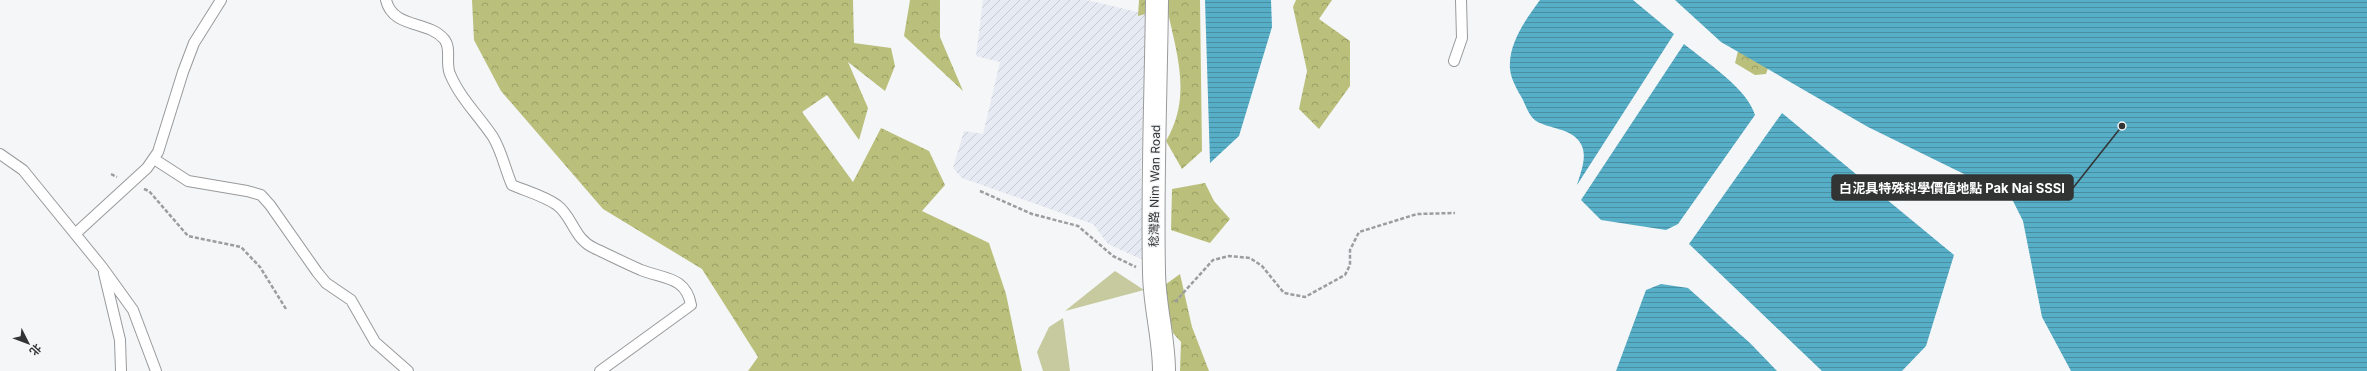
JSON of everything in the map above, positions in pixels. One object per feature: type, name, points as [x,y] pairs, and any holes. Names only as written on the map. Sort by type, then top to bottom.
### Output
[{"type":"street","name":"稔灣路 Nim Wan Road","points":[[1157,0],[1154,272],[1158,320],[1164,347],[1164,371]]},
{"type":"lane","points":[[75,234],[147,168],[154,159],[158,152],[183,72],[194,43],[221,0]]},
{"type":"lane","points":[[386,0],[396,17],[437,32],[445,40],[448,48],[449,73],[464,99],[493,137],[504,161],[512,185],[557,205],[565,213],[580,238],[588,246],[643,270],[665,275],[680,284],[689,294],[691,305],[600,371]]},
{"type":"lane","points":[[1454,62],[1462,38],[1461,0]]},
{"type":"lane","points":[[0,154],[23,170],[102,267],[133,310],[156,371]]},
{"type":"lane","points":[[154,159],[188,181],[261,195],[270,205],[326,283],[351,300],[375,342],[408,371]]},
{"type":"lane","points":[[102,267],[120,340],[121,371]]},
{"type":"path","points":[[111,174],[123,180]]},
{"type":"path","points":[[143,188],[149,191],[188,236],[241,247],[260,267],[286,309]]},
{"type":"path","points":[[980,191],[1032,214],[1078,226],[1113,256],[1128,264],[1154,272]]},
{"type":"path","points":[[1158,320],[1213,260],[1229,256],[1250,258],[1262,266],[1284,293],[1305,297],[1345,275],[1350,265],[1350,250],[1359,232],[1417,214],[1455,213]]},
{"type":"shaded area","points":[[983,0],[1087,0],[1146,14],[1141,173],[1143,260],[1108,244],[1093,224],[962,178],[953,168],[964,131],[983,134],[1000,62],[976,56]]},
{"type":"green space","points":[[472,0],[853,0],[854,43],[891,48],[895,66],[885,91],[848,62],[868,108],[859,140],[827,95],[802,112],[853,182],[881,128],[929,151],[945,185],[922,211],[989,243],[1006,294],[1022,371],[748,371],[758,357],[702,269],[603,209],[501,91],[474,40]]},
{"type":"green space","points":[[910,0],[940,0],[940,37],[963,91],[904,36]]},
{"type":"green space","points":[[1139,0],[1200,0],[1202,151],[1182,169],[1166,141],[1174,125],[1179,108],[1180,92],[1178,59],[1167,8],[1138,16]]},
{"type":"green space","points":[[1296,0],[1332,0],[1319,19],[1350,41],[1350,86],[1319,129],[1299,109],[1307,71],[1293,7]]},
{"type":"green space","points":[[1740,43],[1769,65],[1766,74],[1755,75],[1735,63]]},
{"type":"green space","points":[[1205,183],[1214,201],[1230,219],[1210,243],[1171,230],[1172,189]]},
{"type":"green space","points":[[1115,271],[1144,290],[1065,311]]},
{"type":"green space","points":[[1180,274],[1192,327],[1209,371],[1180,371],[1181,342],[1173,333],[1162,287]]},
{"type":"green space","points":[[1063,318],[1070,371],[1043,371],[1037,352],[1049,327]]},
{"type":"water","points":[[1205,0],[1271,0],[1272,27],[1239,136],[1210,163]]},
{"type":"water","points":[[1540,0],[1633,0],[1674,34],[1577,185],[1584,157],[1582,146],[1575,137],[1565,131],[1541,124],[1532,117],[1528,112],[1513,81],[1510,69],[1510,60],[1515,41],[1529,15]]},
{"type":"water","points":[[1675,0],[2367,0],[2367,371],[2071,371],[2042,317],[2023,221],[2011,197],[1868,127],[1721,42]]},
{"type":"water","points":[[1684,44],[1735,85],[1751,105],[1755,115],[1678,224],[1666,230],[1601,220],[1581,200]]},
{"type":"water","points":[[1782,113],[1954,255],[1926,346],[1902,371],[1822,371],[1689,244]]},
{"type":"water","points":[[1661,284],[1688,288],[1750,343],[1777,371],[1616,371],[1646,290]]},
{"type":"place","name":"白泥具特殊科學價值地點 Pak Nai SSSI","points":[[2122,126]]}]
